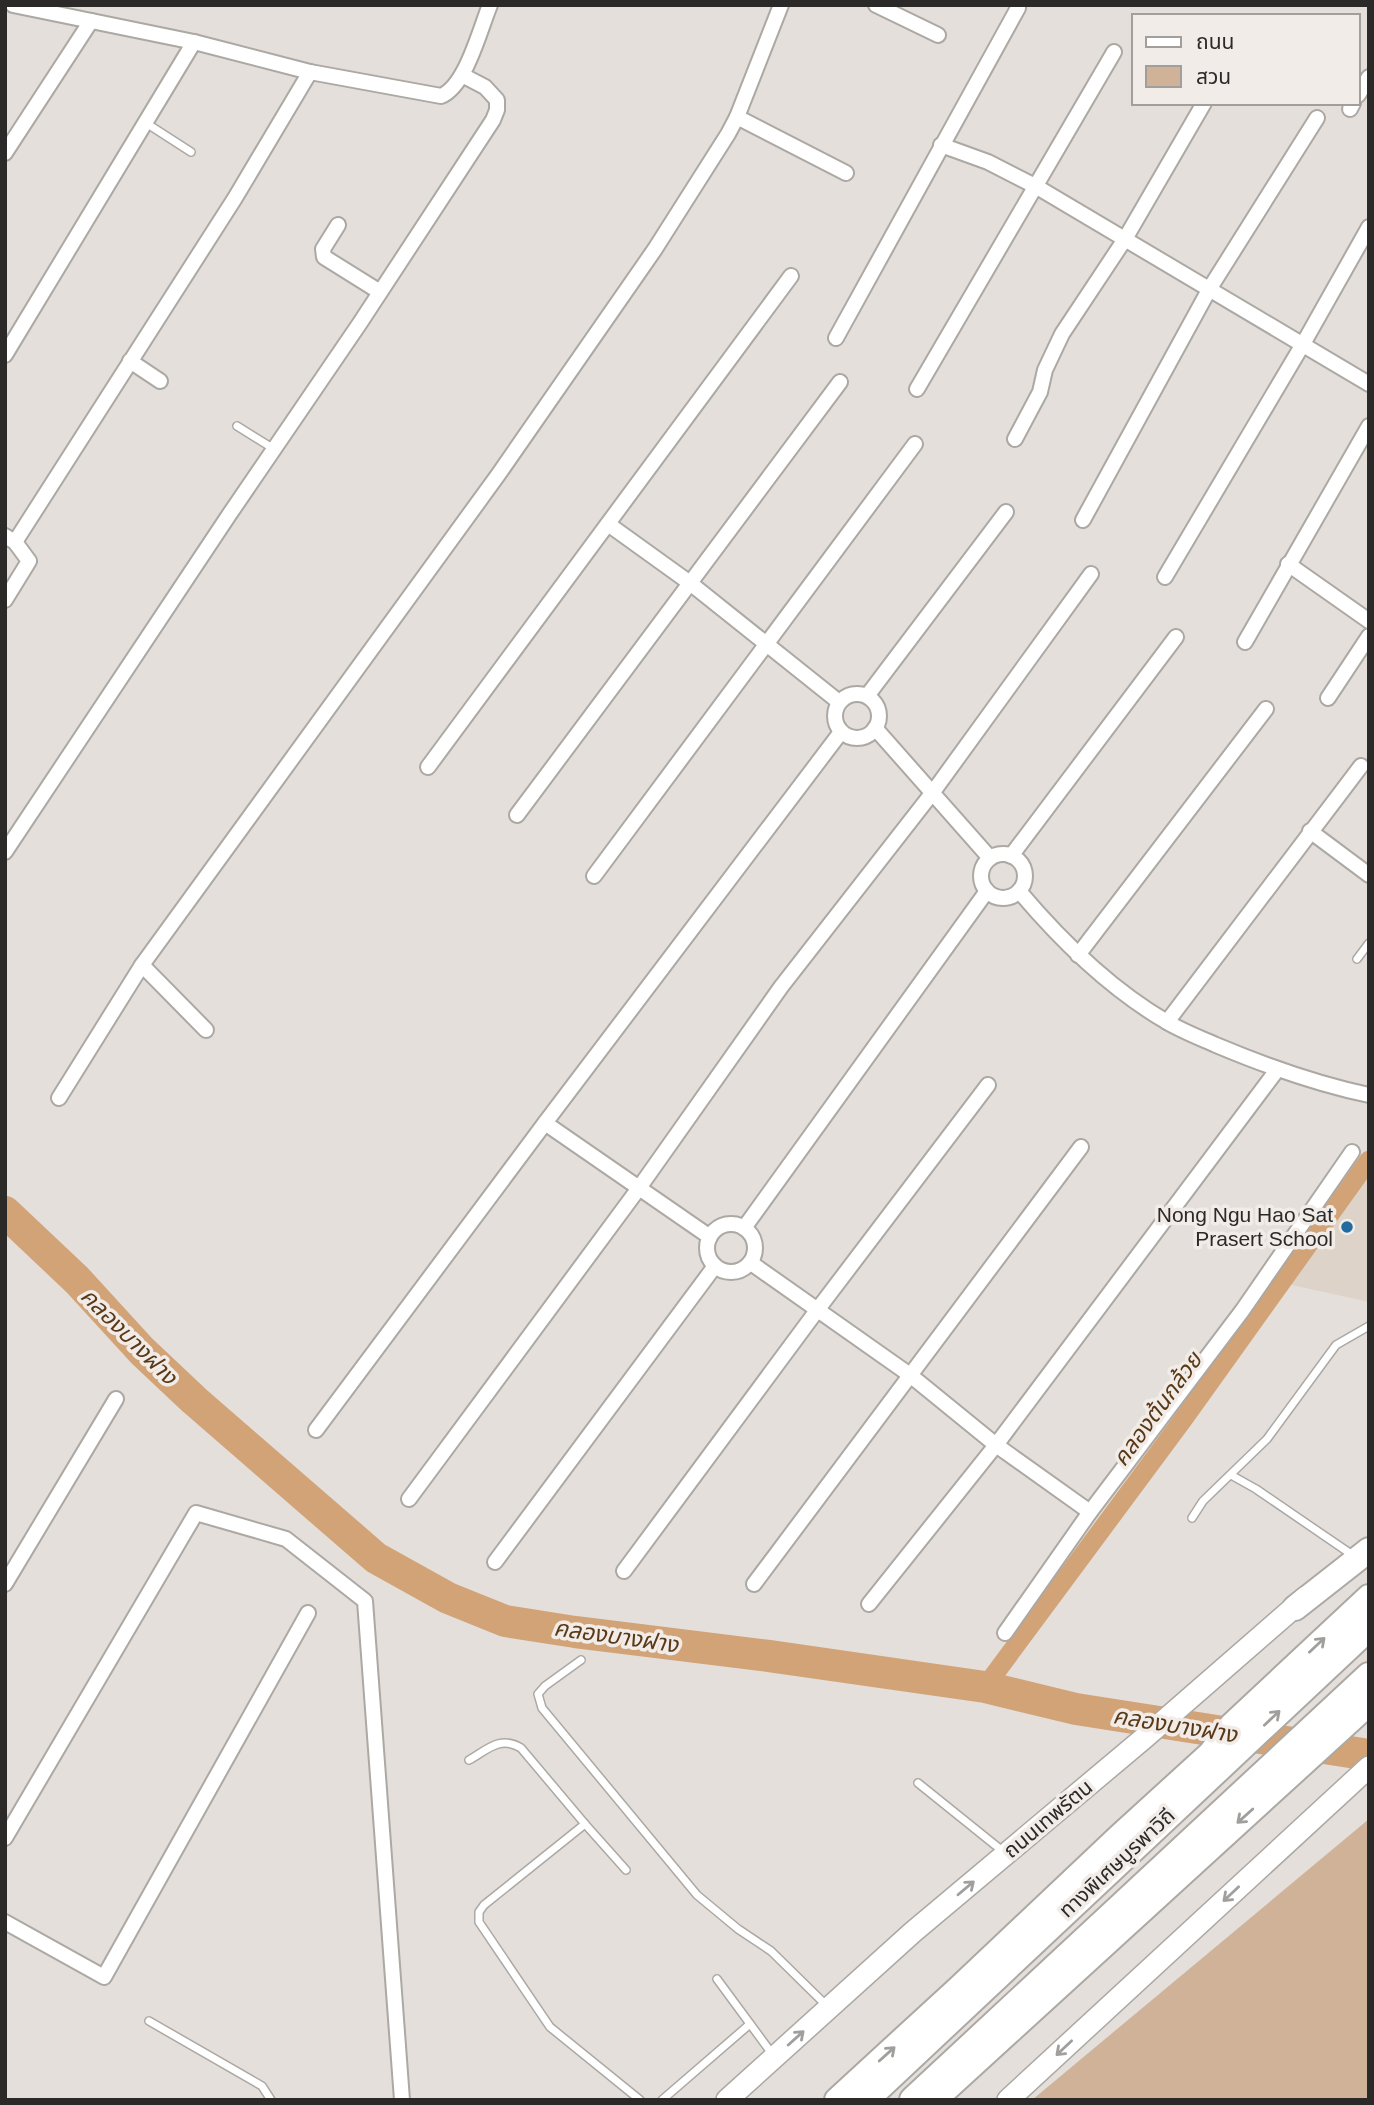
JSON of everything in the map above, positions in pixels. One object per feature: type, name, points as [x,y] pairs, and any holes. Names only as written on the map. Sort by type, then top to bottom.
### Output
[{"type":"highway","points":[[1295,1608],[1360,1552]]},
{"type":"highway","points":[[837,2100],[1211,1753],[1232,1725],[1369,1597]]},
{"type":"highway","name":"ทางพิเศษบูรพาวิถี","points":[[864,2100],[1369,1627]]},
{"type":"highway","name":"ทางพิเศษบูรพาวิถี","points":[[913,2100],[1369,1676]]},
{"type":"highway","points":[[934,2100],[1369,1703]]},
{"type":"main road","points":[[1360,1552],[1369,1537]]},
{"type":"main road","name":"ถนนเทพรัตน","points":[[727,2100],[913,1932],[1143,1740],[1295,1608]]},
{"type":"main road","points":[[1008,2099],[1361,1774]]},
{"type":"street","points":[[13,5],[194,42],[310,72],[442,96],[453,88],[462,75],[490,5]]},
{"type":"street","points":[[59,1098],[142,965],[498,475],[655,249],[737,117],[781,5]]},
{"type":"street","points":[[876,5],[938,35]]},
{"type":"street","points":[[836,338],[1018,8]]},
{"type":"street","points":[[5,153],[91,21]]},
{"type":"street","points":[[5,355],[194,42]]},
{"type":"street","points":[[917,389],[1114,52]]},
{"type":"street","points":[[5,600],[29,561],[10,539],[130,361],[235,198],[310,72]]},
{"type":"street","points":[[5,852],[493,120],[497,100],[485,87],[462,75]]},
{"type":"street","points":[[1014,439],[1040,392],[1045,370],[1062,334],[1125,239],[1204,105]]},
{"type":"street","points":[[737,117],[846,173]]},
{"type":"street","points":[[1083,520],[1210,288],[1317,118]]},
{"type":"street","points":[[941,145],[988,162],[1037,187],[1369,384]]},
{"type":"street","points":[[338,225],[323,249],[324,257],[380,292]]},
{"type":"street","points":[[1165,577],[1369,227]]},
{"type":"street","points":[[428,767],[791,276]]},
{"type":"street","points":[[130,361],[160,381]]},
{"type":"street","points":[[517,815],[840,382]]},
{"type":"street","points":[[1245,642],[1369,426]]},
{"type":"street","points":[[594,876],[915,444]]},
{"type":"street","points":[[867,696],[1006,512]]},
{"type":"street","points":[[608,524],[690,583],[839,702]]},
{"type":"street","points":[[1288,564],[1369,621]]},
{"type":"street","points":[[409,1499],[639,1188],[781,987],[933,792],[1091,574]]},
{"type":"street","points":[[1328,698],[1369,636]]},
{"type":"street","points":[[1011,856],[1176,637]]},
{"type":"street","points":[[852,694],[867,696],[873,700],[879,714],[875,728],[864,737],[857,738],[841,732],[835,722],[839,702],[852,694]]},
{"type":"street","points":[[1078,955],[1266,709]]},
{"type":"street","points":[[875,728],[990,859]]},
{"type":"street","points":[[316,1430],[841,732]]},
{"type":"street","points":[[1167,1022],[1361,766]]},
{"type":"street","points":[[1310,831],[1369,875]]},
{"type":"street","points":[[997,855],[1017,859],[1024,871],[1023,885],[1013,896],[999,898],[987,891],[981,877],[985,863],[990,859],[997,855]]},
{"type":"street","points":[[744,1228],[987,891]]},
{"type":"street","points":[[1019,891],[1078,955],[1123,992],[1167,1022],[1277,1070],[1369,1095]]},
{"type":"street","points":[[142,965],[206,1030]]},
{"type":"street","points":[[869,1604],[996,1445],[1277,1070]]},
{"type":"street","points":[[624,1572],[988,1085]]},
{"type":"street","points":[[545,1123],[710,1237]]},
{"type":"street","points":[[754,1584],[1081,1147]]},
{"type":"street","points":[[1005,1633],[1090,1512],[1242,1311],[1352,1152]]},
{"type":"street","points":[[729,1224],[744,1228],[754,1240],[751,1263],[738,1272],[715,1266],[708,1253],[710,1237],[722,1226],[729,1224]]},
{"type":"street","points":[[751,1263],[910,1376],[996,1445],[1090,1512]]},
{"type":"street","points":[[495,1562],[715,1266]]},
{"type":"street","points":[[5,1584],[116,1399]]},
{"type":"street","points":[[5,1838],[196,1513],[286,1539],[365,1601],[402,2100]]},
{"type":"street","points":[[5,1922],[104,1977],[308,1613]]},
{"type":"lane","points":[[145,123],[191,152]]},
{"type":"lane","points":[[237,426],[274,449]]},
{"type":"lane","points":[[1357,960],[1369,943]]},
{"type":"lane","points":[[1192,1518],[1203,1502],[1267,1439],[1336,1345],[1369,1326]]},
{"type":"lane","points":[[1231,1475],[1360,1552]]},
{"type":"lane","points":[[581,1660],[545,1685],[538,1695],[542,1708],[697,1895],[738,1929],[771,1951],[829,2007]]},
{"type":"lane","points":[[469,1760],[501,1742],[512,1742],[626,1870]]},
{"type":"lane","points":[[918,1783],[1006,1854]]},
{"type":"lane","points":[[585,1824],[484,1905],[479,1912],[479,1922],[550,2027],[640,2100]]},
{"type":"lane","points":[[717,1979],[774,2057]]},
{"type":"lane","points":[[149,2021],[261,2086],[271,2100]]},
{"type":"lane","points":[[662,2100],[750,2024]]},
{"type":"shaded area","name":"Nong Ngu Hao Sat Prasert School","points":[[1369,1172],[1369,1302],[1283,1283]]},
{"type":"green space","points":[[1369,1819],[1369,2100],[1032,2100]]},
{"type":"waterway","name":"คลองต้นกล้วย","points":[[985,1687],[1185,1417],[1369,1160]]},
{"type":"waterway","name":"คลองบางฝาง","points":[[5,1212],[77,1280],[142,1351],[194,1400],[376,1558],[448,1598],[505,1621],[985,1687],[1076,1709],[1369,1755]]},
{"type":"place","name":"Nong Ngu Hao Sat Prasert School","points":[[1347,1227]]}]
